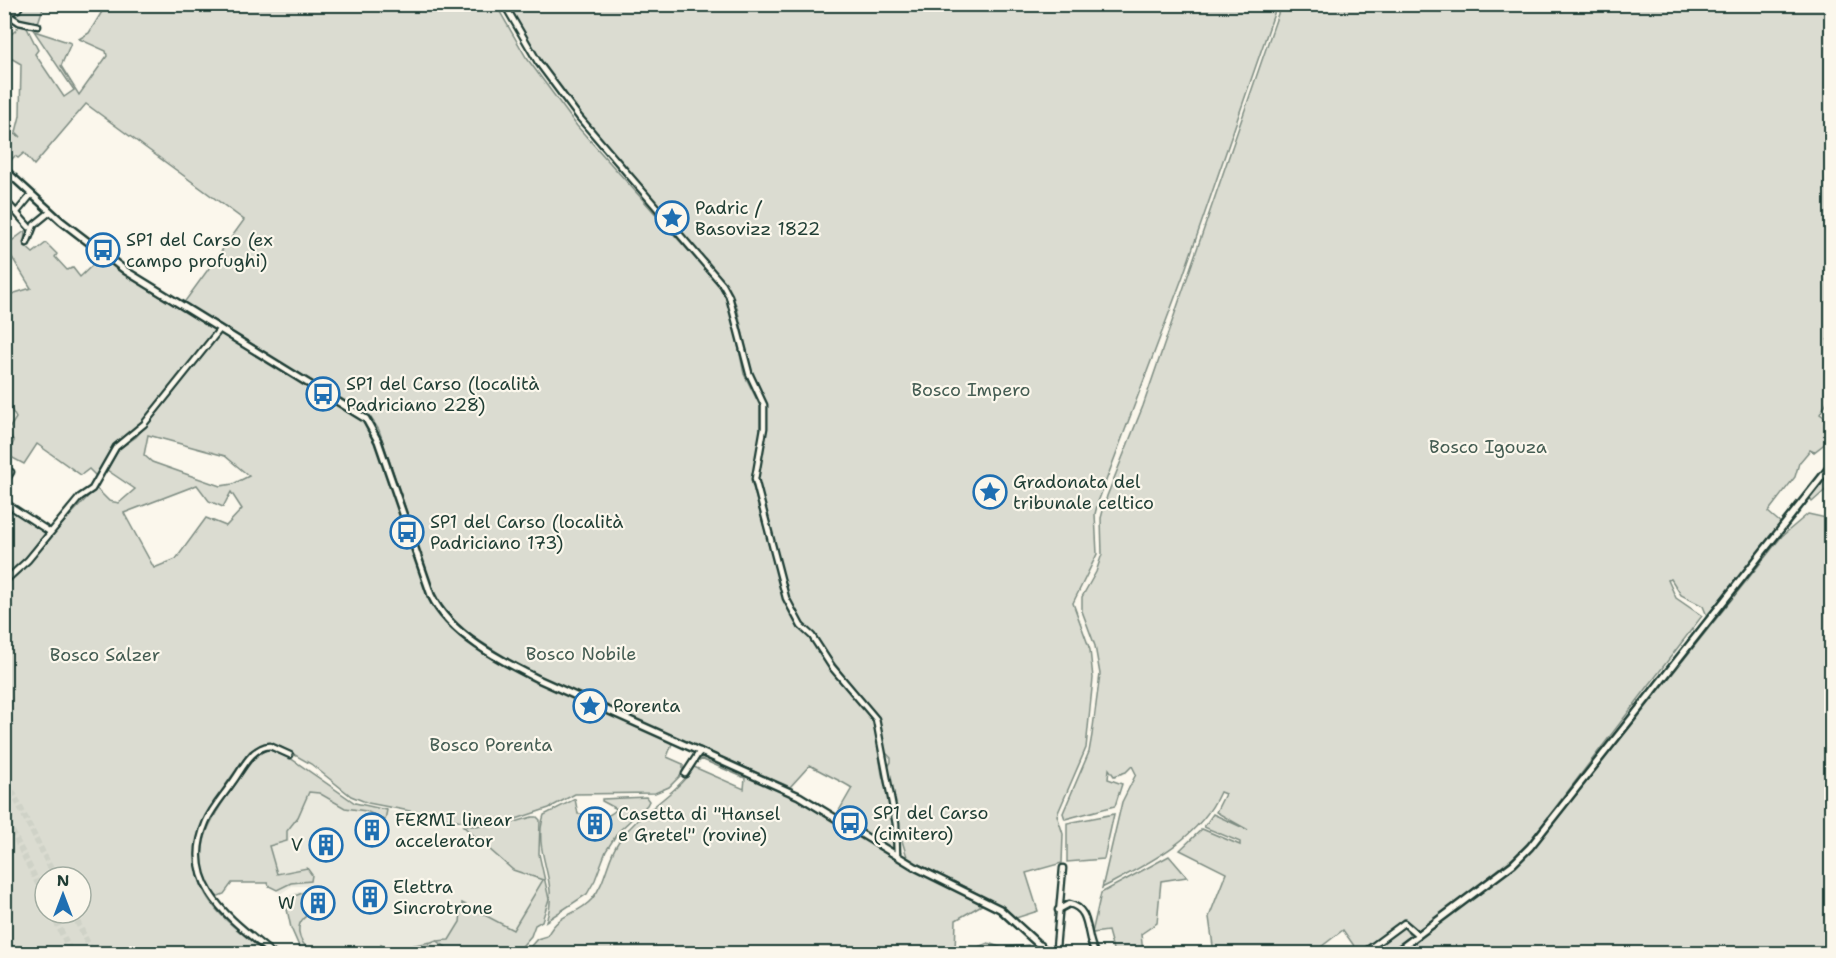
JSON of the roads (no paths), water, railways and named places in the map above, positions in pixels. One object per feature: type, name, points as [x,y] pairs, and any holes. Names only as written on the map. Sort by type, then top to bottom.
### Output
[{"type":"main road","points":[[4,169],[50,212],[118,266],[366,418],[378,441],[431,595],[450,623],[490,652],[538,679],[799,796],[897,855],[1000,909],[1051,954]]},
{"type":"main road","points":[[1393,954],[1513,864],[1530,847],[1832,464]]},
{"type":"street","points":[[4,21],[7,13],[18,9],[21,4]]},
{"type":"street","points":[[504,4],[552,84],[631,181],[723,285],[729,296],[749,374],[764,405],[764,428],[755,479],[786,598],[801,626],[812,636],[832,667],[876,719],[896,824],[897,855]]},
{"type":"street","points":[[7,13],[31,26],[38,26]]},
{"type":"street","points":[[17,212],[31,195]]},
{"type":"street","points":[[4,199],[29,226]]},
{"type":"street","points":[[27,243],[31,228],[50,212]]},
{"type":"street","points":[[4,582],[28,560],[80,497],[92,489],[116,447],[144,424],[220,329]]},
{"type":"street","points":[[4,483],[11,472]]},
{"type":"street","points":[[4,502],[50,532]]},
{"type":"street","points":[[273,954],[215,902],[202,876],[200,848],[210,815],[255,752],[270,746],[290,755]]},
{"type":"street","points":[[685,774],[700,751]]},
{"type":"street","points":[[1051,954],[1056,948],[1063,868]]},
{"type":"street","points":[[1058,910],[1069,904],[1082,910],[1086,918],[1088,941],[1096,954]]},
{"type":"street","points":[[1362,954],[1404,923],[1418,935]]},
{"type":"street","points":[[1034,954],[1041,945]]},
{"type":"tunnel","points":[[4,775],[49,865]]},
{"type":"tunnel","points":[[4,815],[33,874]]},
{"type":"tunnel","points":[[58,925],[72,954]]},
{"type":"tunnel","points":[[79,925],[93,954]]},
{"type":"place","name":"Padric / Basovizz 1822","points":[[672,218]]},
{"type":"place","name":"SP1 del Carso (ex campo profughi)","points":[[103,250]]},
{"type":"place","name":"SP1 del Carso (località Padriciano 228)","points":[[323,394]]},
{"type":"place","name":"Gradonata del tribunale celtico","points":[[990,492]]},
{"type":"place","name":"SP1 del Carso (località Padriciano 173)","points":[[407,532]]},
{"type":"place","name":"Porenta","points":[[590,706]]},
{"type":"place","name":"SP1 del Carso (cimitero)","points":[[850,823]]},
{"type":"place","name":"Casetta di \"Hansel e Gretel\" (rovine)","points":[[595,824]]},
{"type":"place","name":"FERMI linear accelerator","points":[[372,830]]},
{"type":"place","name":"V","points":[[326,845]]},
{"type":"place","name":"Elettra Sincrotrone","points":[[370,897]]},
{"type":"place","name":"W","points":[[318,903]]},
{"type":"park label","name":"Bosco Impero","points":[[971,390]]},
{"type":"park label","name":"Bosco Igouza","points":[[1488,447]]},
{"type":"park label","name":"Bosco Nobile","points":[[581,654]]},
{"type":"park label","name":"Bosco Salzer","points":[[105,655]]},
{"type":"park label","name":"Bosco Porenta","points":[[491,745]]}]
